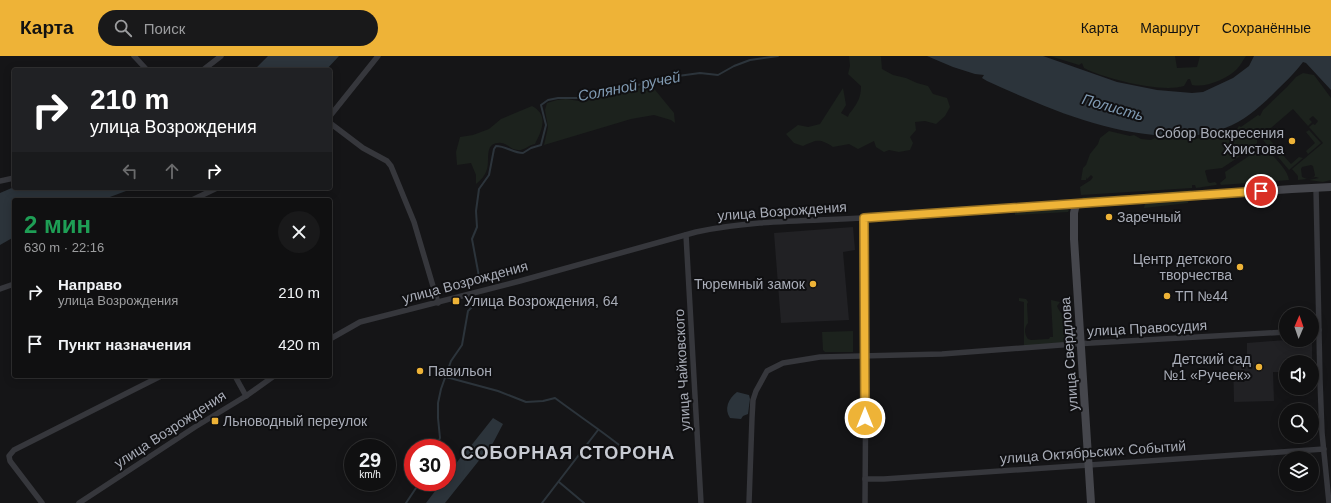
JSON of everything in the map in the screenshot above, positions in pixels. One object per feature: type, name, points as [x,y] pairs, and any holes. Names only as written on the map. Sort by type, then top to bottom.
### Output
[{"type":"street","points":[[134,56],[144,68]]},
{"type":"street","points":[[206,68],[221,56]]},
{"type":"street","points":[[332,114],[378,56]]},
{"type":"street","points":[[332,125],[363,148],[386,161],[391,166],[414,222],[438,302]]},
{"type":"street","points":[[0,181],[12,178]]},
{"type":"street","points":[[1324,188],[1319,330],[1320,380],[1328,503]]},
{"type":"street","name":"улица Возрождения","points":[[332,338],[360,322],[719,227],[740,224],[864,218],[1324,188]]},
{"type":"street","points":[[196,198],[213,190]]},
{"type":"street","name":"улица Свердлова","points":[[1076,204],[1074,213],[1074,239],[1082,344],[1091,503]]},
{"type":"street","points":[[864,218],[866,356],[865,503]]},
{"type":"street","name":"улица Чайковского","points":[[686,235],[701,503]]},
{"type":"street","points":[[0,289],[12,285]]},
{"type":"street","name":"улица Правосудия","points":[[749,503],[753,400],[756,391],[767,371],[783,363],[820,357],[942,354],[1279,332]]},
{"type":"street","points":[[42,503],[10,461],[9,456],[14,450],[157,378]]},
{"type":"street","points":[[236,378],[246,396]]},
{"type":"street","name":"улица Возрождения","points":[[79,503],[195,427],[246,396],[271,378]]},
{"type":"street","name":"улица Октябрьских Событий","points":[[865,479],[884,479],[1324,449]]},
{"type":"shaded area","points":[[849,56],[880,56],[882,69],[893,75],[928,86],[933,94],[947,98],[950,107],[945,116],[936,124],[925,121],[915,122],[916,130],[910,137],[913,143],[910,150],[899,152],[889,150],[884,152],[876,147],[874,141],[858,149],[849,144],[833,147],[821,141],[815,141],[803,146],[794,143],[786,134],[798,125],[808,127],[820,124],[843,88],[846,105],[841,113],[848,117],[855,106],[861,92],[861,86],[848,74],[850,66]]},
{"type":"shaded area","points":[[1050,56],[1175,56],[1177,68],[1197,67],[1200,56],[1246,56],[1233,73],[1216,82],[1198,86],[1192,85],[1190,79],[1188,79],[1184,86],[1162,88],[1119,80],[1084,68],[1082,63],[1079,65]]},
{"type":"shaded area","points":[[1303,73],[1314,75],[1331,98],[1331,180],[1323,182],[1309,180],[1319,178],[1308,178],[1314,177],[1315,175],[1313,166],[1311,165],[1302,167],[1301,169],[1302,177],[1307,179],[1298,180],[1298,176],[1292,169],[1323,143],[1309,127],[1313,124],[1315,125],[1318,121],[1313,116],[1309,119],[1312,122],[1308,126],[1293,109],[1257,140],[1257,143],[1251,149],[1222,168],[1206,170],[1208,182],[1215,182],[1217,184],[1216,185],[1196,188],[1195,185],[1192,185],[1192,188],[1081,195],[1080,187],[1093,177],[1091,175],[1087,179],[1087,177],[1086,180],[1081,180],[1083,168],[1086,165],[1090,154],[1098,144],[1100,138],[1109,131],[1130,136],[1134,135],[1141,139],[1151,140],[1155,138],[1161,140],[1186,140],[1218,135],[1231,130],[1235,132],[1239,126],[1241,127],[1258,115],[1260,116],[1263,110],[1296,77]]},
{"type":"shaded area","points":[[651,85],[674,113],[675,123],[671,120],[654,115],[631,119],[544,145],[548,127],[545,110],[547,103],[566,99],[579,101],[592,99]]},
{"type":"shaded area","points":[[532,106],[541,114],[542,118],[542,128],[535,144],[520,150],[515,150],[503,143],[494,144],[491,146],[488,153],[488,166],[483,178],[476,184],[476,175],[471,163],[457,165],[456,152],[460,137],[473,135],[489,129],[501,119]]},
{"type":"shaded area","points":[[1277,128],[1279,130],[1269,139],[1278,149],[1274,153],[1263,140]]},
{"type":"shaded area","points":[[1309,130],[1321,143],[1308,154],[1306,151],[1315,143],[1306,132]]},
{"type":"shaded area","points":[[1263,149],[1267,150],[1281,164],[1289,180],[1221,185],[1220,183],[1226,178],[1225,172],[1255,152],[1259,151],[1261,155],[1264,154]]},
{"type":"shaded area","points":[[1282,154],[1291,164],[1299,157],[1303,158],[1289,170],[1278,157]]},
{"type":"shaded area","points":[[1191,190],[1192,192],[1084,200],[1082,197],[1129,195]]},
{"type":"shaded area","points":[[1189,200],[1188,203],[1144,208],[1145,203]]},
{"type":"shaded area","points":[[1069,210],[1068,212],[1015,215],[1015,212]]},
{"type":"shaded area","points":[[853,227],[855,250],[843,252],[849,320],[781,323],[774,233]]},
{"type":"shaded area","points":[[1019,298],[1026,299],[1028,302],[1028,323],[1025,331],[1028,339],[1049,339],[1050,337],[1053,337],[1051,300],[1060,302],[1057,306],[1066,321],[1068,318],[1071,318],[1077,337],[1075,343],[1024,346],[1024,302],[1019,301]]},
{"type":"shaded area","points":[[853,331],[853,352],[825,352],[823,350],[822,332]]},
{"type":"shaded area","name":"Детский сад №1 «Ручеек»","points":[[1279,341],[1279,347],[1312,347],[1312,355],[1279,355],[1279,372],[1273,372],[1274,401],[1234,402],[1233,356],[1247,355],[1247,343]]},
{"type":"water","points":[[268,56],[339,56],[328,68],[255,68]]},
{"type":"water","name":"Полисть","points":[[927,56],[1043,56],[1117,82],[1157,90],[1192,93],[1203,92],[1233,78],[1249,66],[1254,56],[1331,56],[1331,90],[1306,63],[1303,62],[1263,103],[1245,118],[1232,125],[1200,135],[1175,136],[1150,134],[1126,131],[1102,125],[1055,110],[987,81],[982,78],[984,75],[975,74],[953,67]]},
{"type":"water","points":[[12,188],[12,190],[129,190],[107,198],[12,198],[12,238],[0,245],[0,193]]},
{"type":"water","points":[[737,392],[749,395],[750,399],[748,414],[743,416],[741,419],[730,418],[727,411],[729,401]]},
{"type":"water","points":[[493,418],[503,424],[493,443],[456,489],[456,463],[461,457],[463,450],[470,447]]},
{"type":"water","points":[[435,491],[455,491],[445,503],[426,503]]},
{"type":"waterway","name":"Соляной ручей","points":[[480,282],[472,239],[477,227],[476,211],[479,189],[489,175],[494,149],[496,146],[523,153],[531,148],[541,145],[546,125],[541,105],[548,100],[592,96],[606,90],[633,86],[678,76],[700,73],[718,75],[734,66],[750,60],[778,56]]},
{"type":"waterway","name":"Соляной ручей","points":[[440,439],[438,403],[441,389],[451,361],[462,345],[468,311],[473,306],[474,300]]},
{"type":"waterway","points":[[446,377],[498,391],[526,402],[543,401],[555,398],[628,452]]},
{"type":"waterway","points":[[542,503],[598,430]]},
{"type":"waterway","points":[[559,482],[584,503]]},
{"type":"waterway","name":"Соляной ручей","points":[[406,503],[414,491]]},
{"type":"place","name":"Собор Воскресения Христова","points":[[1292,141]]},
{"type":"place","name":"Заречный","points":[[1109,217]]},
{"type":"place","name":"Центр детского творчества","points":[[1240,267]]},
{"type":"place","name":"Тюремный замок","points":[[813,284]]},
{"type":"place","name":"ТП №44","points":[[1167,296]]},
{"type":"place","name":"Улица Возрождения, 64","points":[[456,301]]},
{"type":"place","name":"Детский сад №1 «Ручеек»","points":[[1259,367]]},
{"type":"place","name":"Павильон","points":[[420,371]]},
{"type":"place","name":"Льноводный переулок","points":[[215,421]]},
{"type":"district","name":"СОБОРНАЯ СТОРОНА","points":[[568,453]]},
{"type":"route","points":[[865,418],[866,329],[864,218],[1261,191]]}]
